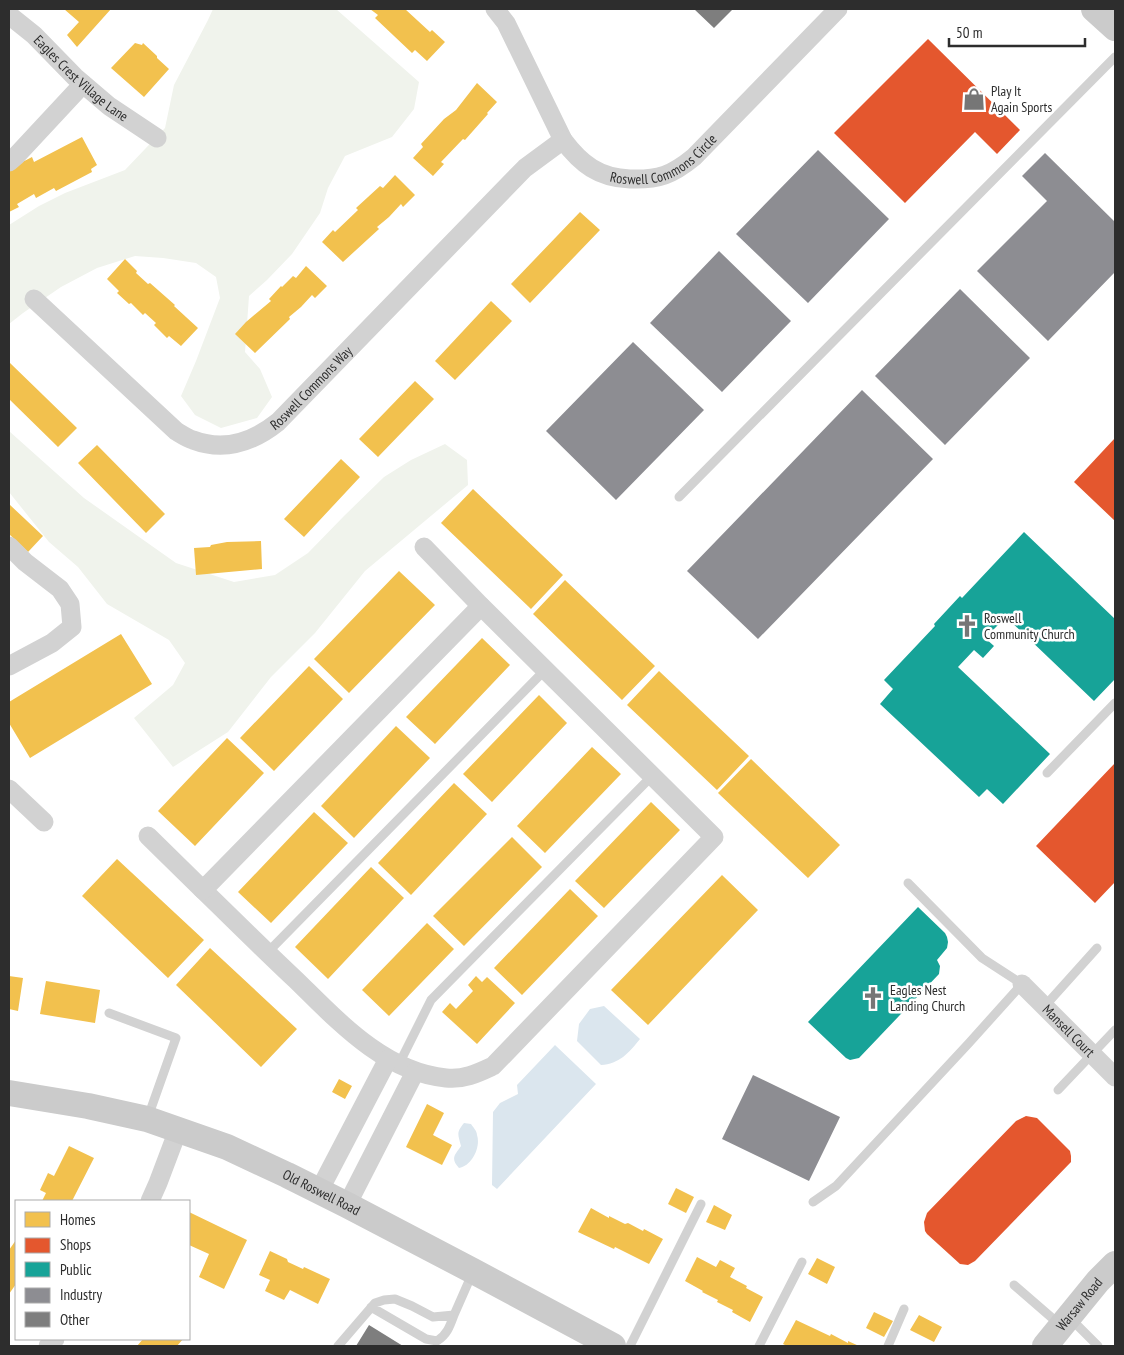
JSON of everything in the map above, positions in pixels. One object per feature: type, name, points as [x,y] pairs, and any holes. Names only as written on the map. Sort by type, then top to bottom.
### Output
[{"type":"street","name":"Roswell Commons Circle","points":[[495,9],[506,24],[563,140],[574,154],[586,165],[616,179],[648,180],[665,176],[681,168],[694,157],[838,9]]},
{"type":"street","points":[[1094,9],[1115,28]]},
{"type":"street","name":"Eagles Crest Village Lane","points":[[9,15],[34,35],[75,77],[109,106],[157,138]]},
{"type":"street","points":[[9,162],[83,84]]},
{"type":"street","name":"Roswell Commons Way","points":[[34,299],[176,431],[193,440],[211,445],[245,442],[264,434],[278,422],[525,168],[563,140]]},
{"type":"street","points":[[9,546],[25,562],[60,589],[70,604],[72,627],[52,643],[9,666]]},
{"type":"street","points":[[148,836],[346,1028],[401,1065],[447,1078],[472,1076],[493,1066],[714,837],[424,547]]},
{"type":"street","points":[[203,890],[481,606]]},
{"type":"street","points":[[9,789],[44,822]]},
{"type":"street","name":"Mansell Court","points":[[1022,984],[1115,1077]]},
{"type":"street","points":[[318,1192],[366,1101],[401,1065]]},
{"type":"street","points":[[347,1205],[393,1114],[401,1065]]},
{"type":"street","name":"Old Roswell Road","points":[[9,1093],[88,1106],[147,1119],[227,1147],[347,1205],[613,1346]]},
{"type":"street","points":[[366,1101],[393,1114]]},
{"type":"street","points":[[150,1200],[178,1130]]},
{"type":"street","name":"Warsaw Road","points":[[1045,1346],[1115,1264]]},
{"type":"lane","points":[[679,497],[1115,56]]},
{"type":"lane","points":[[267,953],[545,670]]},
{"type":"lane","points":[[1047,773],[1115,702]]},
{"type":"lane","points":[[401,1065],[431,1000],[652,776]]},
{"type":"lane","points":[[813,1202],[836,1186],[970,1043],[1022,984],[982,958],[908,883]]},
{"type":"lane","points":[[1044,1007],[1097,948]]},
{"type":"lane","points":[[109,1013],[176,1038],[147,1119]]},
{"type":"lane","points":[[1058,1090],[1115,1030]]},
{"type":"lane","points":[[630,1346],[702,1204]]},
{"type":"lane","points":[[760,1346],[802,1262]]},
{"type":"lane","points":[[371,1307],[426,1339],[438,1342],[449,1328],[473,1271]]},
{"type":"lane","points":[[1014,1285],[1098,1346]]},
{"type":"lane","points":[[338,1346],[375,1302],[395,1299],[433,1317],[454,1315]]},
{"type":"lane","points":[[888,1346],[904,1309]]},
{"type":"shaded area","points":[[213,9],[336,9],[419,82],[414,109],[392,137],[345,156],[328,188],[320,213],[292,254],[249,296],[245,352],[260,369],[272,397],[257,418],[221,428],[195,415],[181,396],[220,298],[216,277],[196,263],[135,256],[97,268],[61,287],[9,324],[9,225],[39,206],[65,193],[125,170],[165,128],[174,85]]},
{"type":"shaded area","points":[[9,431],[84,498],[176,563],[234,582],[275,575],[308,553],[384,477],[411,460],[445,444],[467,460],[468,485],[365,571],[315,633],[271,677],[228,732],[173,767],[134,718],[173,685],[185,663],[169,640],[107,604],[78,567],[49,542],[9,492]]},
{"type":"shaded area","points":[[604,1006],[640,1039],[623,1057],[601,1065],[577,1041],[579,1024],[590,1009]]},
{"type":"shaded area","points":[[555,1045],[596,1084],[497,1189],[492,1185],[493,1112],[500,1103],[518,1094],[517,1085]]},
{"type":"shaded area","points":[[464,1123],[471,1124],[475,1129],[478,1145],[468,1164],[459,1168],[454,1159],[461,1146],[458,1134]]},
{"type":"building: Homes","points":[[64,9],[111,9],[77,47],[67,35],[79,22]]},
{"type":"building: Homes","points":[[370,9],[405,9],[430,32],[432,30],[445,42],[427,61],[415,50],[412,53],[375,18],[378,15]]},
{"type":"building: Homes","points":[[135,43],[142,45],[143,43],[169,69],[144,97],[111,68]]},
{"type":"building: Homes","points":[[477,83],[497,102],[465,140],[463,139],[441,162],[444,164],[433,176],[413,158],[423,147],[421,144],[444,119],[456,110]]},
{"type":"building: Homes","points":[[82,137],[97,165],[91,169],[92,172],[56,191],[54,188],[36,198],[34,194],[17,204],[19,207],[9,212],[9,169],[32,157],[34,162]]},
{"type":"building: Homes","points":[[395,175],[415,195],[403,207],[401,204],[377,227],[379,229],[343,262],[322,242],[333,230],[335,232],[358,210],[356,208],[380,186],[383,188]]},
{"type":"building: Homes","points":[[580,212],[600,230],[530,303],[511,284]]},
{"type":"building: Homes","points":[[125,259],[137,271],[136,273],[175,305],[198,328],[181,346],[169,336],[167,338],[154,325],[156,323],[145,313],[143,315],[131,303],[129,304],[117,293],[119,291],[107,279]]},
{"type":"building: Homes","points":[[306,266],[327,286],[315,298],[312,295],[255,353],[235,334],[271,301],[269,299],[281,286],[293,276],[296,278]]},
{"type":"building: Homes","points":[[491,301],[512,321],[455,380],[435,361]]},
{"type":"building: Homes","points":[[9,362],[77,428],[58,447],[9,399]]},
{"type":"building: Homes","points":[[415,381],[434,399],[378,457],[359,439]]},
{"type":"building: Homes","points":[[97,445],[165,514],[146,533],[78,463]]},
{"type":"building: Homes","points":[[341,459],[360,477],[304,537],[284,519]]},
{"type":"building: Homes","points":[[473,489],[563,575],[531,609],[441,523]]},
{"type":"building: Homes","points":[[9,504],[43,536],[28,552],[9,534]]},
{"type":"building: Homes","points":[[261,541],[262,569],[196,575],[194,548],[210,547],[211,545],[227,542]]},
{"type":"building: Homes","points":[[399,571],[435,605],[349,693],[314,659]]},
{"type":"building: Homes","points":[[565,580],[655,666],[622,700],[533,614]]},
{"type":"building: Homes","points":[[121,634],[152,684],[30,758],[9,723],[9,702]]},
{"type":"building: Homes","points":[[482,638],[510,665],[435,744],[406,717]]},
{"type":"building: Homes","points":[[309,666],[343,699],[274,771],[240,738]]},
{"type":"building: Homes","points":[[659,671],[749,756],[717,790],[627,705]]},
{"type":"building: Homes","points":[[539,695],[567,723],[492,802],[463,774]]},
{"type":"building: Homes","points":[[396,726],[430,758],[354,838],[321,806]]},
{"type":"building: Homes","points":[[227,738],[264,773],[195,846],[158,811]]},
{"type":"building: Homes","points":[[592,747],[621,774],[545,853],[517,826]]},
{"type":"building: Homes","points":[[751,759],[840,845],[808,878],[718,793]]},
{"type":"building: Homes","points":[[454,783],[487,814],[411,895],[378,863]]},
{"type":"building: Homes","points":[[651,802],[680,830],[604,908],[575,881]]},
{"type":"building: Homes","points":[[314,812],[348,843],[271,923],[238,892]]},
{"type":"building: Homes","points":[[512,837],[542,867],[464,946],[433,916]]},
{"type":"building: Homes","points":[[117,859],[204,940],[168,978],[82,896]]},
{"type":"building: Homes","points":[[371,867],[404,898],[328,979],[295,947]]},
{"type":"building: Homes","points":[[722,875],[758,910],[648,1025],[611,990]]},
{"type":"building: Homes","points":[[570,889],[598,916],[522,995],[494,968]]},
{"type":"building: Homes","points":[[427,923],[454,949],[389,1016],[362,990]]},
{"type":"building: Homes","points":[[210,948],[297,1029],[261,1067],[176,985]]},
{"type":"building: Homes","points":[[9,976],[23,978],[18,1011],[9,1009]]},
{"type":"building: Homes","points":[[476,976],[482,982],[487,977],[515,1003],[477,1044],[442,1012],[450,1003],[456,1009],[473,991],[468,985]]},
{"type":"building: Homes","points":[[46,981],[100,990],[95,1023],[40,1014]]},
{"type":"building: Homes","points":[[339,1079],[352,1086],[345,1099],[332,1092]]},
{"type":"building: Homes","points":[[427,1104],[444,1113],[433,1135],[452,1145],[442,1165],[406,1147]]},
{"type":"building: Homes","points":[[69,1146],[94,1158],[73,1200],[42,1200],[46,1193],[40,1190],[48,1173],[54,1176]]},
{"type":"building: Homes","points":[[676,1188],[694,1197],[686,1213],[668,1204]]},
{"type":"building: Homes","points":[[714,1205],[732,1215],[725,1230],[706,1222]]},
{"type":"building: Homes","points":[[591,1208],[609,1218],[609,1216],[625,1224],[628,1223],[643,1231],[644,1229],[663,1239],[649,1264],[615,1247],[614,1249],[578,1232]]},
{"type":"building: Homes","points":[[190,1212],[247,1240],[224,1289],[199,1277],[209,1254],[190,1245]]},
{"type":"building: Homes","points":[[15,1241],[15,1285],[9,1294],[9,1250]]},
{"type":"building: Homes","points":[[270,1251],[303,1269],[304,1267],[330,1279],[318,1304],[290,1290],[284,1300],[265,1291],[270,1280],[259,1275]]},
{"type":"building: Homes","points":[[697,1257],[716,1267],[720,1260],[735,1268],[730,1277],[763,1297],[750,1322],[717,1302],[718,1300],[685,1281]]},
{"type":"building: Homes","points":[[817,1258],[835,1267],[827,1284],[808,1274]]},
{"type":"building: Homes","points":[[874,1312],[893,1321],[884,1337],[866,1328]]},
{"type":"building: Homes","points":[[919,1315],[942,1327],[934,1342],[910,1330]]},
{"type":"building: Homes","points":[[796,1320],[830,1336],[831,1334],[848,1343],[848,1341],[859,1346],[787,1346],[783,1344]]},
{"type":"building: Homes","points":[[142,1340],[182,1340],[177,1346],[137,1346]]},
{"type":"building: Shops","points":[[928,39],[1020,130],[997,154],[975,132],[905,203],[834,133]]},
{"type":"building: Shops","points":[[1115,438],[1115,521],[1074,482]]},
{"type":"building: Shops","points":[[1115,763],[1115,882],[1095,903],[1036,846]]},
{"type":"building: Shops","points":[[1026,1116],[1037,1118],[1070,1151],[1071,1162],[975,1261],[968,1265],[960,1264],[925,1231],[924,1222],[927,1213],[1016,1121]]},
{"type":"building: Public","points":[[1024,532],[1115,619],[1115,679],[1094,701],[1006,617],[985,638],[994,646],[983,658],[974,650],[958,667],[1050,754],[1003,804],[987,789],[979,797],[880,704],[893,689],[884,680],[935,626],[934,624],[960,596],[962,598]]},
{"type":"building: Public","name":"Eagles Nest Landing Church","points":[[918,907],[947,937],[947,948],[937,960],[940,966],[939,974],[859,1058],[850,1060],[808,1022]]},
{"type":"building: Industry","points":[[818,150],[889,219],[808,303],[736,234]]},
{"type":"building: Industry","points":[[1045,153],[1115,222],[1115,272],[1048,341],[977,271],[1047,201],[1022,176]]},
{"type":"building: Industry","points":[[719,251],[791,321],[722,392],[650,323]]},
{"type":"building: Industry","points":[[960,289],[1030,358],[945,445],[875,376]]},
{"type":"building: Industry","points":[[633,342],[704,410],[616,500],[546,431]]},
{"type":"building: Industry","points":[[862,390],[933,459],[758,639],[687,571]]},
{"type":"building: Industry","points":[[753,1075],[840,1117],[809,1181],[722,1139]]},
{"type":"building: Other","points":[[694,9],[733,9],[714,28]]},
{"type":"building: Other","points":[[369,1325],[403,1346],[356,1346]]},
{"type":"place","name":"Play It Again Sports","points":[[974,99]]},
{"type":"place","name":"Roswell Community Church","points":[[967,626]]},
{"type":"place","name":"Eagles Nest Landing Church","points":[[873,998]]}]
